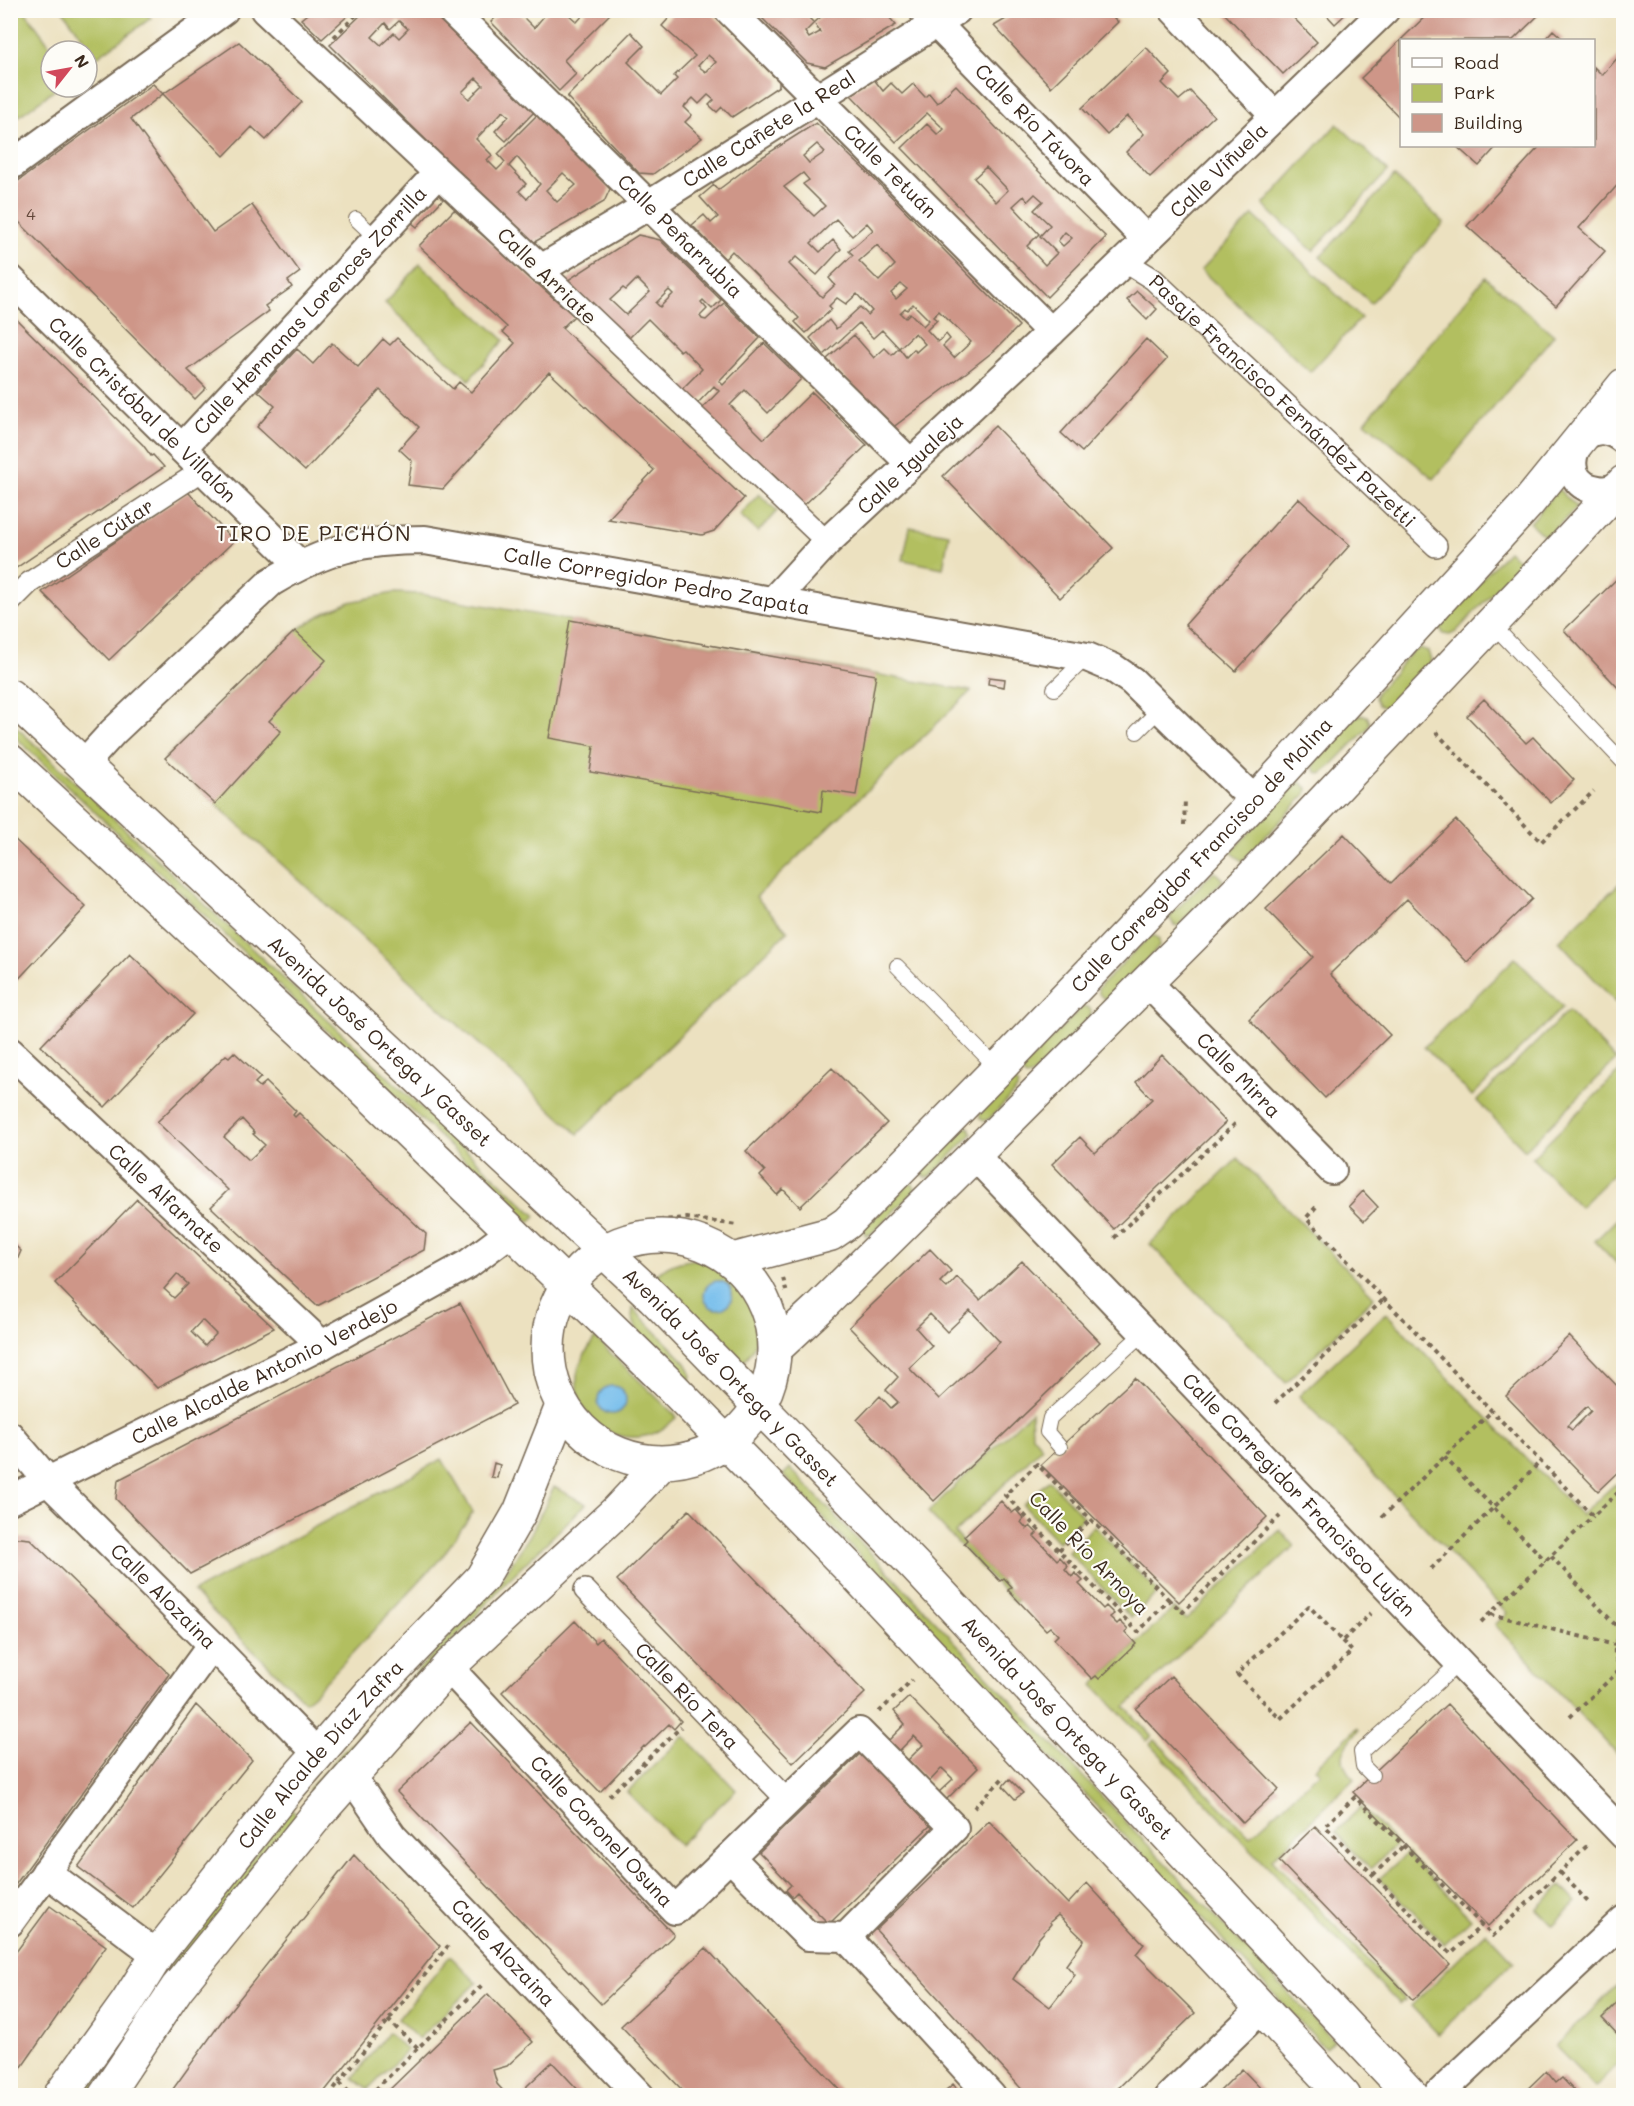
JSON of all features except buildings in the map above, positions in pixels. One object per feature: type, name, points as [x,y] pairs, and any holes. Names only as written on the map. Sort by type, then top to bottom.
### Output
[{"type":"main road","name":"Calle Corregidor Francisco de Molina","points":[[733,1260],[831,1234],[847,1223],[1254,801],[1529,502],[1623,385]]},
{"type":"main road","points":[[775,1349],[974,1155],[1254,874],[1623,482]]},
{"type":"main road","name":"Avenida José Ortega y Gasset","points":[[10,696],[653,1297],[915,1566],[1412,2096]]},
{"type":"main road","points":[[10,761],[360,1085],[727,1442],[1026,1755],[1344,2096]]},
{"type":"main road","points":[[672,1235],[704,1243],[733,1260],[755,1285],[765,1305],[770,1316],[775,1349],[772,1376],[759,1406],[745,1426],[727,1442],[694,1459],[663,1463],[632,1460],[605,1448],[581,1430],[562,1406],[550,1377],[547,1345],[552,1314],[566,1285],[584,1264],[603,1250],[638,1237],[672,1235]]},
{"type":"main road","name":"Calle Alcalde Díaz Zafra","points":[[60,2096],[127,2003],[157,1955],[289,1787],[369,1695],[482,1578],[520,1512],[562,1406]]},
{"type":"main road","name":"Calle Alcalde Díaz Zafra","points":[[105,2096],[177,1988],[351,1776],[448,1667],[616,1512],[663,1463]]},
{"type":"street","points":[[10,166],[224,10]]},
{"type":"street","name":"Calle Arriate","points":[[265,10],[827,542]]},
{"type":"street","name":"Calle Peñarrubia","points":[[451,10],[910,464]]},
{"type":"street","name":"Calle Tetuán","points":[[729,10],[1051,332]]},
{"type":"street","points":[[1174,10],[1275,116]]},
{"type":"street","name":"Calle Viñuela","points":[[1051,332],[1385,10]]},
{"type":"street","name":"Calle Cañete la Real","points":[[541,269],[649,205],[816,99],[939,15]]},
{"type":"street","name":"Calle Río Távora","points":[[939,15],[1146,240]]},
{"type":"street","name":"Calle Hermanas Lorences Zorrilla","points":[[182,448],[366,229],[438,173]]},
{"type":"street","name":"Pasaje Francisco Fernández Pazetti","points":[[1124,261],[1153,279],[1436,546]]},
{"type":"street","name":"Calle Cristóbal de Villalón","points":[[10,279],[300,565]]},
{"type":"street","name":"Calle Igualeja","points":[[772,601],[827,542],[1051,332]]},
{"type":"street","points":[[1623,440],[1615,433],[1603,430],[1591,432],[1581,438],[1574,449],[1571,460],[1574,473],[1581,483],[1591,489],[1602,491],[1613,489],[1623,482]]},
{"type":"street","name":"Calle Cútar","points":[[10,602],[29,583],[203,470]]},
{"type":"street","name":"Calle Corregidor Pedro Zapata","points":[[83,765],[113,732],[271,582],[300,565],[340,548],[389,540],[425,540],[1087,657],[1113,668],[1132,681],[1254,801]]},
{"type":"street","name":"Calle Mirra","points":[[1146,981],[1332,1170]]},
{"type":"street","name":"Calle Alfarnate","points":[[10,1052],[322,1345]]},
{"type":"street","name":"Calle Corregidor Francisco Luján","points":[[974,1155],[1623,1835]]},
{"type":"street","name":"Calle Alcalde Antonio Verdejo","points":[[10,1500],[322,1345],[468,1264],[512,1231]]},
{"type":"street","name":"Calle Alozaina","points":[[10,1436],[49,1482],[318,1754]]},
{"type":"street","name":"Calle Río Tera","points":[[585,1590],[788,1801]]},
{"type":"street","points":[[10,1922],[212,1645]]},
{"type":"street","name":"Calle Coronel Osuna","points":[[448,1667],[675,1910],[730,1857]]},
{"type":"street","points":[[846,1937],[954,1828],[859,1732],[730,1857],[808,1936],[846,1937],[991,2096]]},
{"type":"street","name":"Calle Alozaina","points":[[351,1776],[392,1836],[640,2096]]},
{"type":"street","points":[[46,1872],[157,1955]]},
{"type":"street","points":[[1437,2096],[1623,1920]]},
{"type":"street","points":[[1170,2096],[1262,2008]]},
{"type":"lane","points":[[1491,623],[1623,763]]},
{"type":"lane","points":[[1054,689],[1087,657]]},
{"type":"lane","points":[[1137,732],[1161,708]]},
{"type":"lane","points":[[897,966],[998,1069]]},
{"type":"lane","points":[[1060,1447],[1047,1432],[1050,1418],[1143,1333]]},
{"type":"lane","points":[[1372,1774],[1363,1766],[1361,1752],[1459,1663]]},
{"type":"path","points":[[1436,732],[1541,842],[1594,791]]},
{"type":"path","points":[[1184,825],[1185,799]]},
{"type":"path","points":[[1114,1238],[1236,1123]]},
{"type":"path","points":[[1316,1207],[1306,1218],[1593,1516]]},
{"type":"path","points":[[1275,1403],[1384,1299]]},
{"type":"path","points":[[1382,1516],[1492,1411]]},
{"type":"path","points":[[1444,1457],[1546,1561]]},
{"type":"path","points":[[1431,1569],[1541,1461]]},
{"type":"path","name":"Calle Río Arnoya","points":[[1091,1519],[1036,1464],[1005,1495],[1138,1632],[1169,1600],[1183,1612],[1300,1497]]},
{"type":"path","points":[[1481,1622],[1622,1488]]},
{"type":"path","points":[[1622,1488],[1623,1514]]},
{"type":"path","points":[[1059,1551],[1091,1519],[1169,1600]]},
{"type":"path","points":[[1551,1556],[1623,1632],[1615,1645],[1615,1655],[1623,1668],[1570,1717]]},
{"type":"path","points":[[1309,1606],[1342,1641],[1352,1651],[1280,1719],[1237,1674],[1309,1606]]},
{"type":"path","points":[[1342,1641],[1371,1613]]},
{"type":"path","points":[[1490,1614],[1615,1645]]},
{"type":"path","points":[[859,1732],[933,1659]]},
{"type":"path","points":[[588,1816],[699,1709]]},
{"type":"path","points":[[954,1828],[1026,1755]]},
{"type":"path","points":[[1482,1925],[1451,1954],[1325,1826],[1355,1797],[1493,1936],[1590,1843]]},
{"type":"path","points":[[1373,1875],[1403,1846]]},
{"type":"path","points":[[1560,1872],[1588,1902]]},
{"type":"path","points":[[329,2096],[448,1946]]},
{"type":"path","points":[[369,2096],[484,1983]]},
{"type":"path","points":[[388,2020],[417,2048]]},
{"type":"path","points":[[339,2082],[353,2096]]},
{"type":"green space","points":[[10,11],[25,11],[45,39],[39,39],[39,99],[42,99],[19,116],[11,104]]},
{"type":"green space","points":[[63,11],[145,11],[151,18],[99,56],[99,39],[84,39]]},
{"type":"green space","points":[[1337,124],[1388,171],[1313,251],[1263,205]]},
{"type":"green space","points":[[1394,176],[1444,223],[1371,303],[1320,257]]},
{"type":"green space","points":[[1253,215],[1361,318],[1310,372],[1201,270]]},
{"type":"green space","points":[[420,264],[504,340],[469,380],[385,303]]},
{"type":"green space","points":[[1485,277],[1554,335],[1434,479],[1365,422]]},
{"type":"green space","points":[[1558,489],[1577,507],[1546,538],[1530,523]]},
{"type":"green space","points":[[759,494],[777,511],[758,532],[740,515]]},
{"type":"green space","points":[[910,527],[949,534],[943,568],[903,560]]},
{"type":"green space","points":[[1508,551],[1521,562],[1456,632],[1450,635],[1443,634],[1440,626],[1443,620]]},
{"type":"green space","points":[[393,593],[420,594],[971,691],[756,897],[788,931],[578,1134],[165,758],[295,631],[324,613],[350,602]]},
{"type":"green space","points":[[1420,648],[1428,651],[1431,660],[1429,666],[1393,704],[1386,708],[1378,705],[1375,698],[1377,692],[1412,652]]},
{"type":"green space","points":[[1360,715],[1367,716],[1370,723],[1367,729],[1328,769],[1321,774],[1316,772],[1313,766],[1316,760],[1353,718]]},
{"type":"green space","points":[[10,721],[536,1216],[530,1222],[11,733]]},
{"type":"green space","points":[[1300,782],[1307,788],[1306,794],[1242,861],[1231,852],[1295,784]]},
{"type":"green space","points":[[1214,871],[1223,880],[1178,926],[1174,925],[1169,917]]},
{"type":"green space","points":[[1623,880],[1623,1010],[1559,941]]},
{"type":"green space","points":[[1150,936],[1155,936],[1159,940],[1159,947],[1109,998],[1103,998],[1098,988]]},
{"type":"green space","points":[[1515,958],[1563,1007],[1472,1096],[1424,1047]]},
{"type":"green space","points":[[1082,1007],[1088,1007],[1091,1010],[1091,1016],[1031,1076],[1026,1077],[1022,1073],[1023,1068]]},
{"type":"green space","points":[[1568,1011],[1616,1060],[1525,1150],[1477,1101]]},
{"type":"green space","points":[[1623,1068],[1623,1164],[1580,1207],[1532,1158]]},
{"type":"green space","points":[[1015,1081],[1018,1085],[1017,1090],[989,1119],[983,1121],[980,1118],[980,1112],[1009,1082]]},
{"type":"green space","points":[[969,1127],[972,1134],[931,1176],[926,1178],[922,1174],[923,1169],[964,1128]]},
{"type":"green space","points":[[1238,1158],[1374,1297],[1286,1383],[1150,1244]]},
{"type":"green space","points":[[909,1184],[913,1184],[915,1190],[872,1233],[866,1236],[863,1229]]},
{"type":"green space","points":[[1623,1213],[1623,1270],[1595,1241]]},
{"type":"green space","points":[[701,1259],[717,1264],[730,1272],[748,1292],[754,1304],[758,1329],[755,1342],[748,1357],[737,1368],[651,1280],[673,1264]]},
{"type":"green space","points":[[633,1308],[686,1363],[690,1373],[689,1384],[638,1333],[632,1317]]},
{"type":"green space","points":[[1386,1313],[1581,1515],[1615,1484],[1623,1492],[1623,1760],[1495,1625],[1507,1613],[1299,1396]]},
{"type":"green space","points":[[595,1338],[677,1417],[666,1426],[645,1436],[618,1435],[596,1423],[587,1414],[577,1389],[578,1370]]},
{"type":"green space","points":[[1031,1412],[1032,1435],[1042,1447],[955,1533],[1018,1600],[1015,1603],[928,1512]]},
{"type":"green space","points":[[442,1459],[473,1512],[442,1557],[305,1701],[193,1592]]},
{"type":"green space","points":[[790,1468],[1334,2041],[1325,2048],[783,1475]]},
{"type":"green space","points":[[1049,1480],[1084,1517],[1058,1542],[1023,1505]]},
{"type":"green space","points":[[554,1487],[586,1504],[504,1584],[315,1794],[309,1789],[501,1580],[530,1535]]},
{"type":"green space","points":[[1094,1526],[1158,1592],[1131,1618],[1068,1552]]},
{"type":"green space","points":[[1280,1530],[1294,1546],[1125,1707],[1152,1736],[1147,1741],[1093,1685],[1174,1608],[1186,1620]]},
{"type":"green space","points":[[1357,1728],[1359,1730],[1343,1754],[1345,1766],[1354,1779],[1272,1859],[1405,2000],[1399,2004],[1150,1744],[1155,1740],[1250,1836],[1320,1772],[1315,1768]]},
{"type":"green space","points":[[684,1736],[736,1790],[679,1845],[627,1792]]},
{"type":"green space","points":[[1361,1807],[1397,1844],[1370,1869],[1335,1832]]},
{"type":"green space","points":[[291,1809],[297,1815],[89,2095],[80,2096],[155,1981]]},
{"type":"green space","points":[[1407,1853],[1471,1919],[1444,1944],[1380,1878]]},
{"type":"green space","points":[[1561,1886],[1576,1902],[1553,1925],[1537,1909]]},
{"type":"green space","points":[[1486,1932],[1514,1962],[1438,2034],[1411,2006]]},
{"type":"green space","points":[[450,1956],[477,1983],[418,2039],[398,2019]]},
{"type":"green space","points":[[1616,1987],[1623,1997],[1602,2018],[1623,2040],[1623,2060],[1595,2087],[1555,2046]]},
{"type":"green space","points":[[388,2032],[407,2050],[368,2089],[353,2078]]},
{"type":"water","points":[[718,1281],[728,1285],[732,1295],[728,1305],[718,1309],[708,1305],[704,1295],[708,1285]]},
{"type":"water","points":[[612,1386],[622,1390],[626,1400],[622,1410],[612,1414],[602,1410],[598,1400],[602,1390]]},
{"type":"district","name":"TIRO DE PICHÓN","points":[[314,534]]}]
